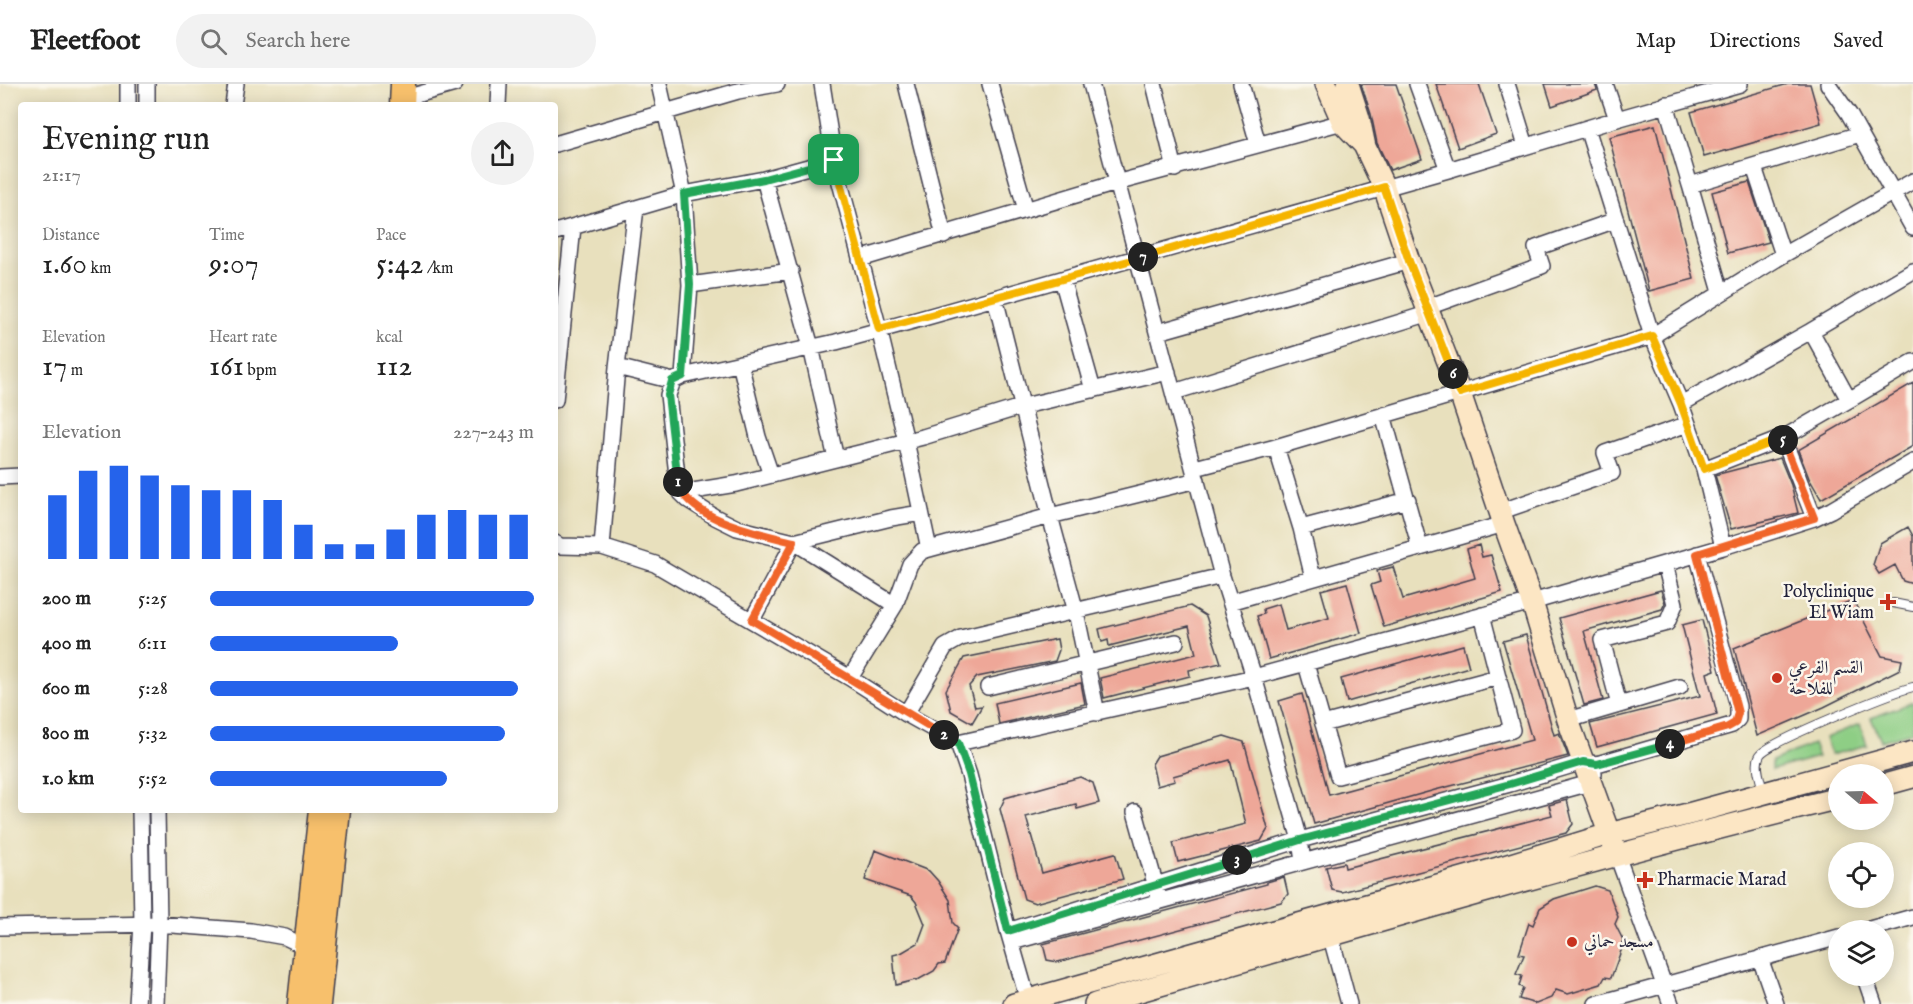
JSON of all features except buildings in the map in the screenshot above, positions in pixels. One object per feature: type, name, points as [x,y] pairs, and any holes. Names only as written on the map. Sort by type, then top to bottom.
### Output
[{"type":"main road","points":[[318,1004],[315,951],[321,813]]},
{"type":"main road","points":[[300,1004],[315,951],[338,813]]},
{"type":"street","points":[[128,84],[128,102]]},
{"type":"street","points":[[147,84],[147,102]]},
{"type":"street","points":[[233,102],[236,84]]},
{"type":"street","points":[[396,95],[455,84]]},
{"type":"street","points":[[498,102],[499,84]]},
{"type":"street","points":[[659,84],[684,194],[690,285],[678,378],[668,395],[681,493],[715,518],[737,528],[794,542],[895,605]]},
{"type":"street","points":[[558,143],[738,91],[777,84]]},
{"type":"street","points":[[822,84],[834,160],[879,329],[906,441],[928,549]]},
{"type":"street","points":[[906,84],[944,236]]},
{"type":"street","points":[[990,84],[1026,210]]},
{"type":"street","points":[[1091,84],[1222,576],[1254,677],[1300,840],[1303,862]]},
{"type":"street","points":[[1154,84],[1174,169]]},
{"type":"street","points":[[1241,84],[1258,144]]},
{"type":"street","points":[[1326,84],[1351,120],[1384,187],[1409,261],[1460,393],[1532,602],[1568,720],[1590,770],[1609,834],[1671,1004]]},
{"type":"street","points":[[1348,84],[1351,120]]},
{"type":"street","points":[[1417,84],[1448,170]]},
{"type":"street","points":[[1507,84],[1526,146]]},
{"type":"street","points":[[1605,84],[1617,118]]},
{"type":"street","points":[[617,368],[678,378],[836,342],[1138,259],[1740,84]]},
{"type":"street","points":[[1828,84],[1860,134],[1913,228]]},
{"type":"street","points":[[1666,104],[1721,292]]},
{"type":"street","points":[[860,259],[944,236],[1116,183],[1351,120]]},
{"type":"street","points":[[1587,128],[1652,336],[1681,404],[1704,469],[1724,547]]},
{"type":"street","points":[[1690,185],[1860,134]]},
{"type":"street","points":[[558,231],[684,194],[764,179],[834,160]]},
{"type":"street","points":[[1754,167],[1783,255]]},
{"type":"street","points":[[764,179],[811,347],[836,459]]},
{"type":"street","points":[[850,678],[895,605],[910,564],[922,551],[1196,474],[1276,447],[1652,336],[1783,255],[1913,181]]},
{"type":"street","points":[[602,547],[617,368],[636,208]]},
{"type":"street","points":[[1174,392],[1429,310],[1542,266],[1536,248],[1616,220]]},
{"type":"street","points":[[558,371],[573,227]]},
{"type":"street","points":[[1158,332],[1409,261]]},
{"type":"street","points":[[1681,404],[1913,271]]},
{"type":"street","points":[[690,285],[791,272]]},
{"type":"street","points":[[1062,279],[1093,390]]},
{"type":"street","points":[[995,298],[1076,612],[1097,713]]},
{"type":"street","points":[[1811,331],[1849,400]]},
{"type":"street","points":[[1704,469],[1783,438],[1913,362]]},
{"type":"street","points":[[740,363],[758,437],[771,475]]},
{"type":"street","points":[[681,493],[736,484],[906,441],[1024,406],[1168,372]]},
{"type":"street","points":[[1383,415],[1420,548]]},
{"type":"street","points":[[1230,602],[1420,548],[1502,518],[1612,473],[1605,453],[1688,424]]},
{"type":"street","points":[[1783,438],[1814,518]]},
{"type":"street","points":[[1276,447],[1301,528],[1313,578]]},
{"type":"street","points":[[958,743],[1306,664],[1724,547],[1832,510],[1913,462]]},
{"type":"street","points":[[0,477],[18,477]]},
{"type":"street","points":[[1301,528],[1408,500]]},
{"type":"street","points":[[752,620],[794,542],[891,518],[921,513]]},
{"type":"street","points":[[558,545],[602,547],[655,564],[958,743],[969,774],[1010,936],[1024,1003],[1498,868],[1609,834],[1913,752]]},
{"type":"street","points":[[1010,936],[1158,893],[1303,862],[1728,727],[1738,719],[1738,706],[1697,554]]},
{"type":"street","points":[[1619,705],[1602,640],[1667,623],[1675,604],[1665,564]]},
{"type":"street","points":[[906,714],[945,647],[961,638],[1222,576]]},
{"type":"street","points":[[1306,664],[1338,776],[1512,730],[1482,615]]},
{"type":"street","points":[[988,687],[1176,642]]},
{"type":"street","points":[[1323,724],[1498,676]]},
{"type":"street","points":[[1568,720],[1680,687]]},
{"type":"street","points":[[1158,893],[1300,840],[1510,784],[1590,770]]},
{"type":"street","points":[[1894,782],[1913,777]]},
{"type":"street","points":[[1095,1004],[1330,934],[1701,831],[1828,801]]},
{"type":"street","points":[[1135,812],[1158,893]]},
{"type":"street","points":[[137,1004],[142,924],[140,813]]},
{"type":"street","points":[[156,1004],[159,924],[157,813]]},
{"type":"street","points":[[1894,922],[1913,917]]},
{"type":"street","points":[[0,927],[159,924],[251,931],[285,937],[315,951]]},
{"type":"street","points":[[1330,934],[1349,1004]]},
{"type":"street","points":[[1596,1004],[1828,940]]},
{"type":"street","points":[[1760,958],[1776,1004]]},
{"type":"street","points":[[1868,986],[1874,1004]]},
{"type":"lane","points":[[1893,603],[1913,608]]},
{"type":"lane","points":[[1764,793],[1758,761],[1761,753],[1768,747],[1913,687]]},
{"type":"green space","points":[[1913,702],[1913,732],[1881,741],[1871,718]]},
{"type":"green space","points":[[1860,724],[1867,745],[1831,755],[1825,738]]},
{"type":"green space","points":[[1813,744],[1818,757],[1772,770],[1772,761]]},
{"type":"place","name":"Polyclinique El Wiam","points":[[1888,602]]},
{"type":"place","name":"القسم الفرعي للفلاحة","points":[[1777,678]]},
{"type":"place","name":"Pharmacie Marad","points":[[1645,880]]},
{"type":"place","name":"مسجد حماني","points":[[1572,942]]},
{"type":"route","points":[[834,160],[879,329],[1138,259],[1384,187],[1409,261],[1460,393],[1652,336],[1681,404],[1704,469],[1783,438],[1814,518],[1697,554],[1738,706],[1738,719],[1728,727],[1597,764],[1583,762],[1510,784],[1300,840],[1008,931],[969,774],[958,743],[752,620],[794,542],[737,528],[715,518],[688,500],[681,493],[678,484],[668,395],[672,381],[683,376],[690,285],[684,194],[764,179],[834,160]]}]
